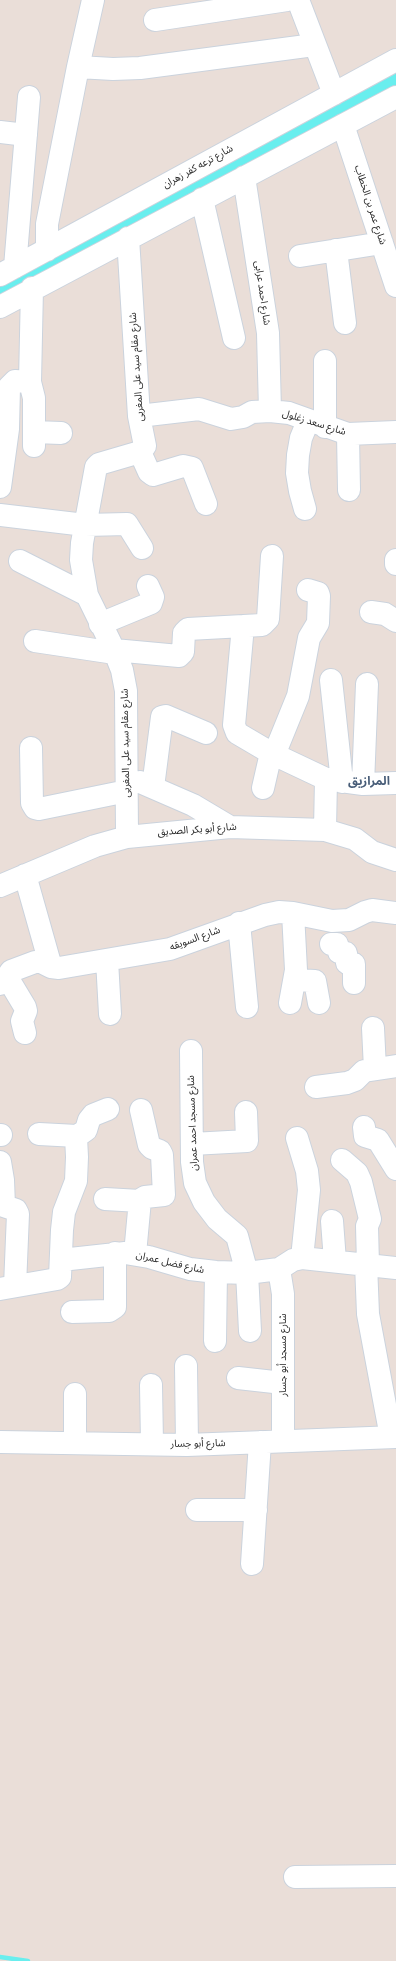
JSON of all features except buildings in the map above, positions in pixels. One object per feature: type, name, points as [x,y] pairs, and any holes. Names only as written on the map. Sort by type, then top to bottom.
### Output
[{"type":"street","points":[[47,250],[47,224],[78,67],[94,0]]},
{"type":"street","points":[[155,20],[287,0]]},
{"type":"street","points":[[298,0],[334,94]]},
{"type":"street","points":[[78,67],[113,69],[140,68],[314,45]]},
{"type":"street","name":"شارع ترعه كفر زهران","points":[[8,271],[396,60]]},
{"type":"street","points":[[8,271],[26,135],[29,97]]},
{"type":"street","points":[[0,306],[396,97]]},
{"type":"street","name":"شارع عمر بن الخطاب","points":[[343,125],[396,286]]},
{"type":"street","points":[[0,132],[26,135]]},
{"type":"street","points":[[232,149],[246,176]]},
{"type":"street","name":"شارع احمد عرابى","points":[[246,176],[268,333],[270,411]]},
{"type":"street","points":[[202,199],[234,338]]},
{"type":"street","points":[[300,256],[332,243],[380,235]]},
{"type":"street","name":"شارع مقام سيد على المغربى","points":[[127,837],[126,691],[122,670],[88,595],[81,560],[82,543],[96,467],[99,464],[140,452],[144,449],[145,444],[140,416],[128,238]]},
{"type":"street","points":[[332,243],[345,323]]},
{"type":"street","points":[[32,288],[30,382],[34,398],[34,439],[61,433]]},
{"type":"street","points":[[305,509],[297,474],[298,455],[301,438],[316,424],[326,361]]},
{"type":"street","points":[[0,487],[8,429],[9,387],[15,381],[30,382]]},
{"type":"street","name":"شارع سعد زغلول","points":[[140,416],[199,409],[232,419],[242,417],[252,412],[270,411],[288,413],[348,434],[396,432]]},
{"type":"street","points":[[348,434],[349,490]]},
{"type":"street","points":[[140,452],[149,472],[153,476],[184,466],[192,468],[206,504]]},
{"type":"street","points":[[0,515],[85,525],[127,524],[142,548]]},
{"type":"street","points":[[35,641],[114,652],[179,656],[183,652],[184,634],[188,629],[258,626],[268,619],[272,556]]},
{"type":"street","points":[[20,561],[88,595]]},
{"type":"street","points":[[100,624],[151,603],[153,597],[148,586]]},
{"type":"street","points":[[263,788],[273,754],[298,696],[309,638],[318,623],[320,596],[318,593],[308,590]]},
{"type":"street","points":[[371,612],[385,614],[396,621]]},
{"type":"street","points":[[243,626],[234,725],[235,730],[239,735],[273,754],[361,782]]},
{"type":"street","points":[[331,680],[361,782]]},
{"type":"street","points":[[361,782],[367,684]]},
{"type":"street","points":[[153,787],[162,717],[166,716],[206,733]]},
{"type":"street","points":[[31,748],[32,803],[35,808],[39,809],[127,784],[153,787],[192,805],[230,827]]},
{"type":"street","points":[[325,830],[361,782],[378,756]]},
{"type":"street","name":"شارع أبو بكر الصديق","points":[[0,886],[95,846],[127,837],[230,827],[325,830],[355,839],[372,852],[396,860]]},
{"type":"street","points":[[25,876],[51,967]]},
{"type":"street","name":"شارع السويقه","points":[[4,981],[13,969],[35,962],[41,962],[51,967],[59,968],[170,949],[239,923],[279,912],[293,913],[332,921],[349,920],[372,910],[396,913]]},
{"type":"street","points":[[290,1002],[296,970],[293,913]]},
{"type":"street","points":[[332,921],[331,953],[336,944],[339,952],[346,953],[347,963],[354,964],[354,983]]},
{"type":"street","points":[[239,923],[247,1007]]},
{"type":"street","points":[[107,960],[110,1014]]},
{"type":"street","points":[[295,980],[315,981],[319,1003]]},
{"type":"street","points":[[4,981],[25,1007],[26,1011],[22,1021],[25,1033]]},
{"type":"street","points":[[373,1028],[375,1069]]},
{"type":"street","name":"شارع مسجد احمد عمران","points":[[191,1051],[192,1162],[195,1183],[204,1202],[217,1219],[237,1236],[247,1273],[250,1332]]},
{"type":"street","points":[[316,1087],[347,1083],[355,1080],[364,1071],[396,1066]]},
{"type":"street","points":[[39,1134],[77,1136],[86,1130],[89,1120],[93,1115],[108,1109]]},
{"type":"street","points":[[72,1312],[109,1311],[115,1307],[125,1254],[140,1201],[145,1197],[164,1195],[162,1155],[160,1151],[149,1145],[141,1110]]},
{"type":"street","points":[[192,1144],[247,1141],[246,1112]]},
{"type":"street","points":[[364,1127],[365,1136],[378,1140],[396,1169]]},
{"type":"street","points":[[0,1162],[3,1180],[4,1206],[16,1210],[18,1214],[8,1241],[7,1287],[59,1279],[61,1275],[64,1212],[76,1181],[77,1136]]},
{"type":"street","points":[[297,1138],[307,1171],[309,1190],[302,1258]]},
{"type":"street","points":[[342,1160],[351,1166],[357,1173],[361,1182],[370,1219],[367,1226],[368,1314],[394,1437]]},
{"type":"street","points":[[105,1199],[140,1201]]},
{"type":"street","points":[[332,1221],[335,1261]]},
{"type":"street","name":"شارع فضل عمران","points":[[61,1260],[125,1254],[190,1269],[247,1273],[280,1269],[286,1263],[302,1258],[396,1268]]},
{"type":"street","name":"شارع مسجد أبو جسار","points":[[280,1269],[283,1294],[283,1441]]},
{"type":"street","points":[[215,1341],[216,1272]]},
{"type":"street","points":[[186,1366],[187,1445]]},
{"type":"street","points":[[238,1378],[283,1383]]},
{"type":"street","points":[[151,1386],[152,1444]]},
{"type":"street","points":[[75,1394],[75,1443]]},
{"type":"street","name":"شارع أبو جسار","points":[[0,1442],[187,1445],[394,1437]]},
{"type":"street","points":[[252,1564],[260,1442]]},
{"type":"street","points":[[197,1510],[256,1510]]},
{"type":"street","points":[[295,1876],[396,1876]]},
{"type":"waterway","points":[[0,289],[396,77]]},
{"type":"waterway","points":[[0,1957],[28,1961]]},
{"type":"district","name":"المرازيق","points":[[369,782]]}]
